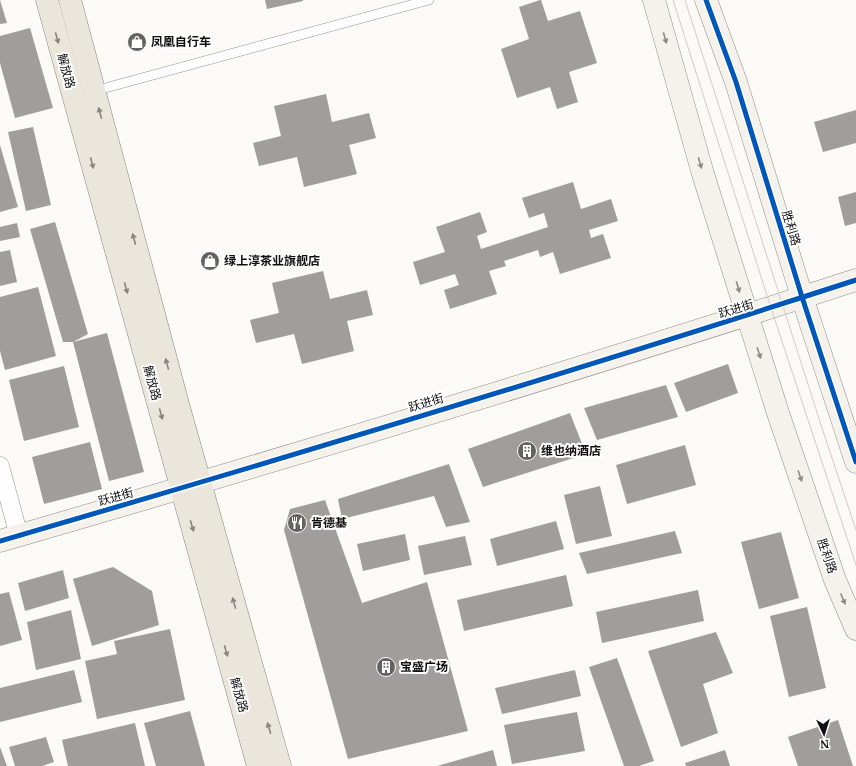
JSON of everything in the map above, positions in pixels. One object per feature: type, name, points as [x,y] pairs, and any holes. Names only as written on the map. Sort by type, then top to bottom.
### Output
[{"type":"main road","name":"解放路","points":[[47,0],[190,486],[280,766]]},
{"type":"main road","name":"解放路","points":[[70,0],[94,91],[258,766]]},
{"type":"main road","name":"胜利路","points":[[654,0],[703,174],[778,413],[835,580],[856,629]]},
{"type":"main road","name":"胜利路","points":[[706,0],[736,82],[802,297],[856,462]]},
{"type":"main road","name":"跃进街","points":[[9,538],[190,486],[747,316],[856,280]]},
{"type":"street","points":[[0,466],[9,538]]},
{"type":"lane","points":[[94,91],[429,0]]},
{"type":"building","points":[[0,0],[7,23],[0,24]]},
{"type":"building","points":[[265,0],[303,0],[303,1],[267,9]]},
{"type":"building","points":[[540,0],[548,21],[580,11],[597,63],[569,72],[578,102],[557,109],[550,87],[517,98],[501,49],[529,39],[519,7]]},
{"type":"building","points":[[30,28],[53,108],[15,118],[0,63],[0,36]]},
{"type":"building","points":[[326,94],[332,122],[369,113],[376,138],[349,145],[357,174],[304,187],[297,157],[259,166],[253,143],[281,136],[274,106]]},
{"type":"building","points":[[856,110],[856,143],[823,152],[814,122]]},
{"type":"building","points":[[33,127],[51,205],[26,211],[8,132]]},
{"type":"building","points":[[0,145],[18,207],[0,212]]},
{"type":"building","points":[[573,182],[581,209],[611,199],[618,221],[589,230],[591,238],[603,234],[611,258],[560,274],[553,252],[540,257],[538,250],[504,261],[506,266],[489,271],[497,294],[450,309],[444,290],[459,285],[455,274],[420,285],[413,262],[445,252],[436,227],[480,212],[487,232],[477,236],[481,249],[548,227],[544,213],[529,218],[522,198]]},
{"type":"building","points":[[856,192],[856,223],[845,226],[838,197]]},
{"type":"building","points":[[55,222],[88,334],[73,342],[63,342],[30,229]]},
{"type":"building","points":[[17,223],[20,237],[0,241],[0,227]]},
{"type":"building","points":[[10,250],[17,282],[0,286],[0,252]]},
{"type":"building","points":[[323,271],[330,299],[367,290],[373,315],[347,321],[354,351],[302,364],[294,334],[256,343],[250,320],[279,313],[272,283]]},
{"type":"building","points":[[38,287],[56,356],[5,370],[0,351],[0,297]]},
{"type":"building","points":[[107,333],[144,472],[109,481],[73,342]]},
{"type":"building","points":[[728,364],[738,393],[686,412],[674,383]]},
{"type":"building","points":[[64,366],[79,427],[24,441],[9,380]]},
{"type":"building","points":[[666,385],[678,417],[597,440],[584,408]]},
{"type":"building","name":"维也纳酒店","points":[[570,413],[586,454],[483,487],[468,449]]},
{"type":"building","points":[[90,442],[102,489],[44,504],[32,457]]},
{"type":"building","points":[[685,445],[696,485],[627,504],[616,465]]},
{"type":"building","points":[[449,464],[470,522],[446,527],[434,496],[342,519],[338,499]]},
{"type":"building","points":[[600,486],[612,536],[576,544],[564,495]]},
{"type":"building","name":"宝盛广场","points":[[325,500],[362,603],[427,582],[468,731],[348,759],[284,530],[290,509]]},
{"type":"building","points":[[556,521],[564,549],[497,566],[490,539]]},
{"type":"building","points":[[675,531],[682,553],[587,574],[579,553]]},
{"type":"building","points":[[781,532],[799,598],[759,609],[741,542]]},
{"type":"building","points":[[405,534],[410,560],[363,571],[357,544]]},
{"type":"building","points":[[465,536],[472,565],[424,575],[418,546]]},
{"type":"building","points":[[113,567],[152,591],[159,625],[92,646],[73,579]]},
{"type":"building","points":[[63,570],[69,598],[25,611],[18,583]]},
{"type":"building","points":[[566,575],[573,606],[464,631],[457,600]]},
{"type":"building","points":[[698,590],[704,621],[602,643],[596,612]]},
{"type":"building","points":[[9,592],[22,640],[0,646],[0,594]]},
{"type":"building","points":[[807,607],[826,688],[789,697],[770,616]]},
{"type":"building","points":[[71,610],[81,659],[36,670],[27,622]]},
{"type":"building","points":[[170,629],[185,700],[97,719],[85,661],[117,654],[114,641]]},
{"type":"building","points":[[716,632],[733,673],[703,684],[718,733],[681,747],[648,651]]},
{"type":"building","points":[[617,658],[654,761],[639,766],[624,766],[589,667]]},
{"type":"building","points":[[74,670],[82,702],[0,722],[0,688]]},
{"type":"building","points":[[575,670],[581,696],[502,714],[495,688]]},
{"type":"building","points":[[190,711],[205,766],[156,766],[144,723]]},
{"type":"building","points":[[577,712],[585,751],[512,764],[504,725]]},
{"type":"building","points":[[838,720],[853,766],[798,766],[788,737]]},
{"type":"building","points":[[135,723],[145,766],[68,766],[62,740]]},
{"type":"building","points":[[46,737],[54,762],[42,766],[15,766],[9,747]]},
{"type":"building","points":[[0,747],[7,766],[0,766]]},
{"type":"building","points":[[493,750],[497,766],[437,766]]},
{"type":"building","points":[[725,750],[730,766],[686,766],[685,763]]},
{"type":"tram line","points":[[673,0],[771,308],[856,565]]},
{"type":"tram line","points":[[685,0],[856,530]]},
{"type":"cycle path","points":[[706,0],[736,82],[802,297],[856,462]]},
{"type":"cycle path","points":[[0,541],[429,414],[856,280]]},
{"type":"place","name":"凤凰自行车","points":[[137,42]]},
{"type":"place","name":"绿上淳茶业旗舰店","points":[[210,261]]},
{"type":"place","name":"维也纳酒店","points":[[527,451]]},
{"type":"place","name":"肯德基","points":[[297,523]]},
{"type":"place","name":"宝盛广场","points":[[386,667]]}]
